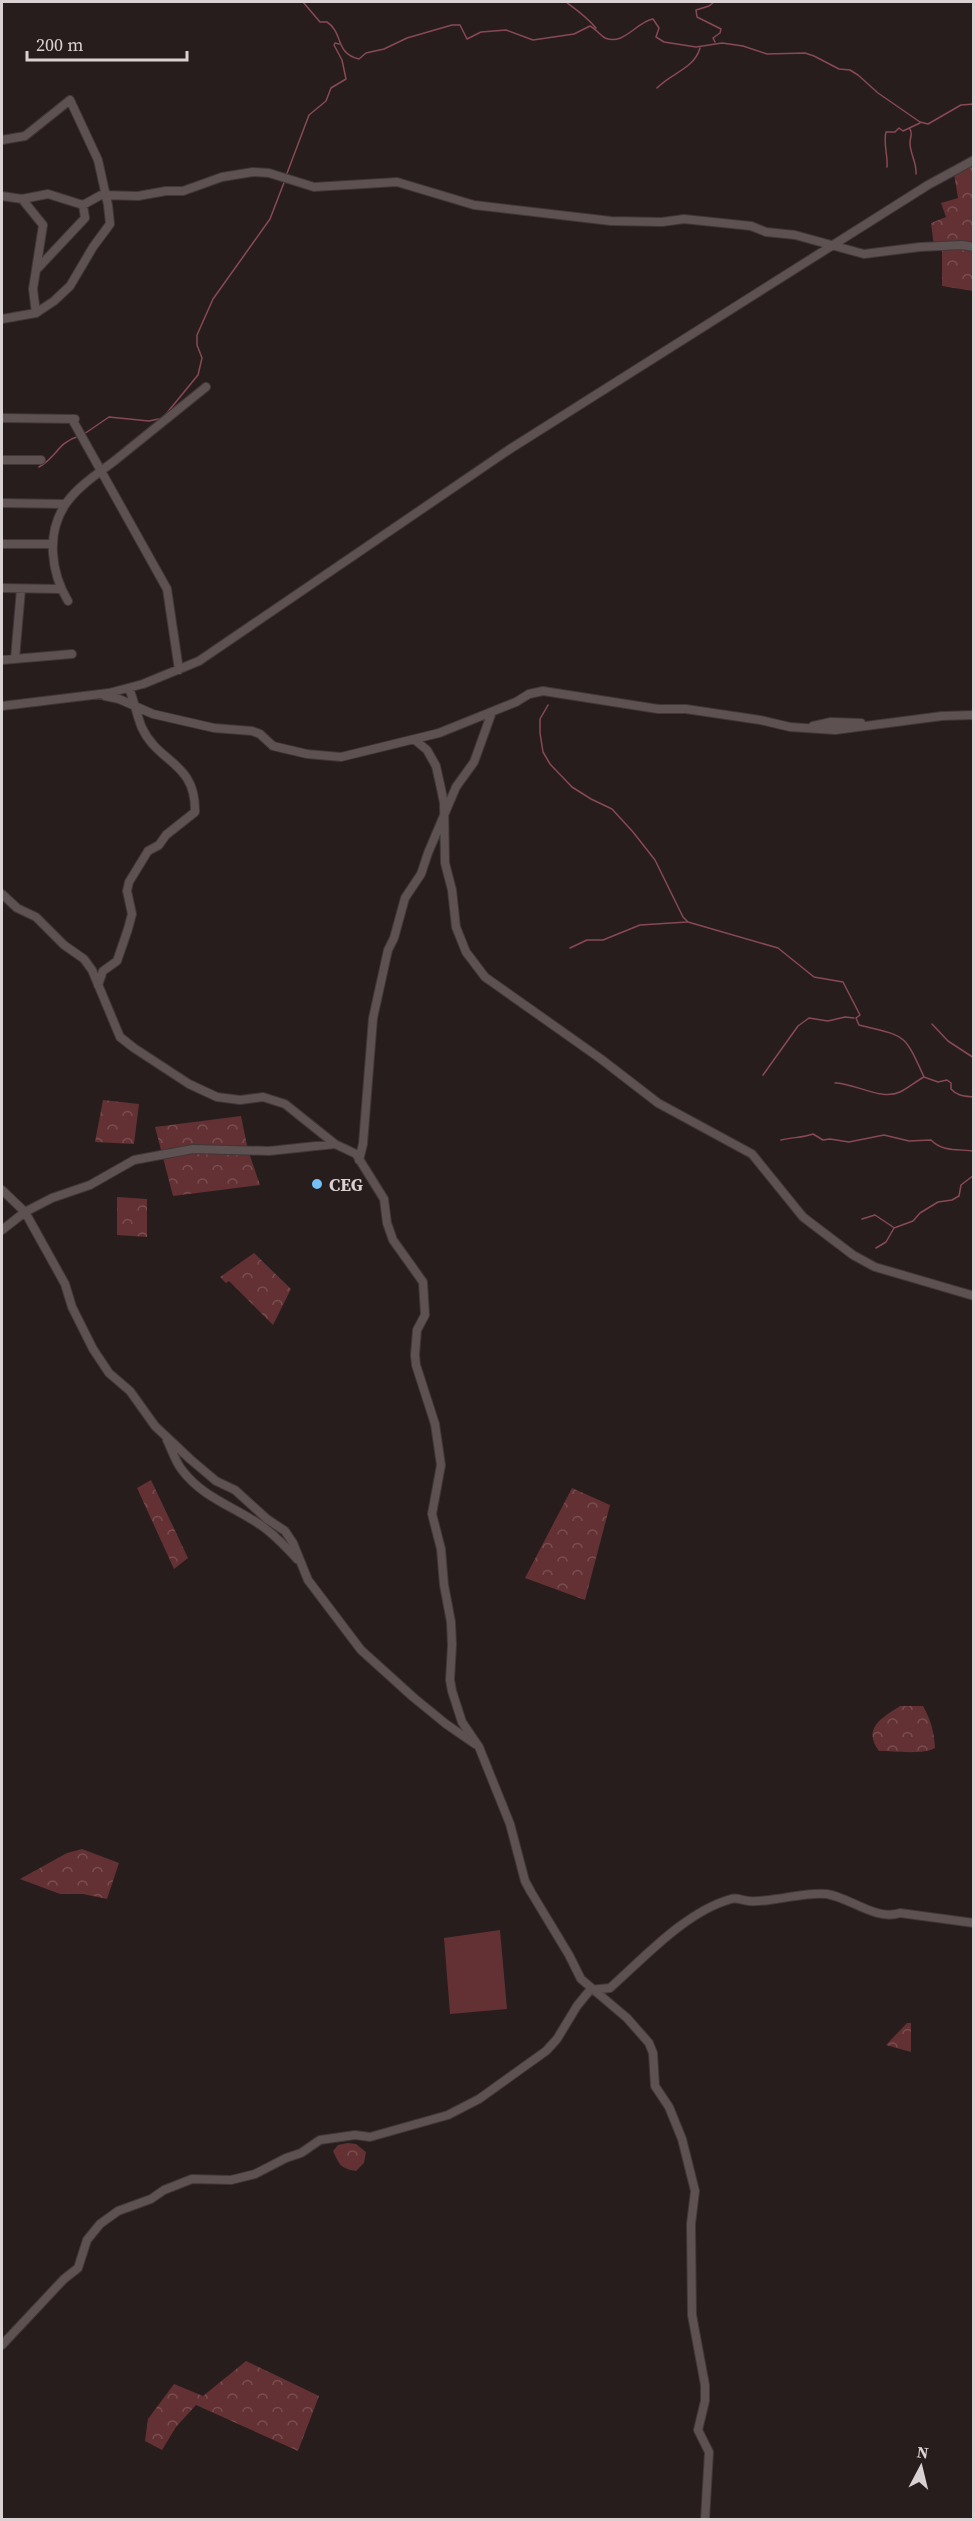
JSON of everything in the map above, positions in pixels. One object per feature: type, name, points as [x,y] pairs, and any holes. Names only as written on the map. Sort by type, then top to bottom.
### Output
[{"type":"street","points":[[2,140],[25,136],[70,100],[97,156],[110,217],[108,228],[93,247],[70,286],[36,313],[2,319]]},
{"type":"street","points":[[2,706],[100,695],[129,688],[179,670],[204,658],[510,448],[928,185],[974,160]]},
{"type":"street","points":[[83,205],[94,197],[106,194],[138,196],[166,190],[183,191],[222,177],[247,173],[269,174],[314,187],[397,182],[474,205],[627,222],[670,222],[684,219],[751,226],[766,232],[795,235],[864,254],[920,247],[962,245],[974,247]]},
{"type":"street","points":[[2,196],[22,199],[48,194],[83,205]]},
{"type":"street","points":[[22,199],[43,225],[33,289],[36,313]]},
{"type":"street","points":[[38,268],[86,218],[83,205]]},
{"type":"street","points":[[68,601],[56,576],[53,544],[58,519],[65,504],[101,471],[206,387]]},
{"type":"street","points":[[2,418],[75,419],[101,471],[167,589],[179,670]]},
{"type":"street","points":[[2,460],[41,460]]},
{"type":"street","points":[[2,503],[65,504]]},
{"type":"street","points":[[2,544],[53,544]]},
{"type":"street","points":[[2,588],[61,589]]},
{"type":"street","points":[[15,659],[21,589]]},
{"type":"street","points":[[2,660],[72,654]]},
{"type":"street","points":[[98,985],[103,971],[117,961],[128,929],[132,914],[127,891],[129,882],[148,851],[159,845],[166,835],[195,812],[192,787],[187,776],[155,746],[142,728],[129,688]]},
{"type":"street","points":[[100,695],[119,699],[153,714],[214,728],[252,731],[260,734],[273,746],[327,756],[356,755],[370,749],[415,740],[492,712],[529,694],[543,692],[658,709],[686,709],[800,728],[835,730],[942,716],[974,715]]},
{"type":"street","points":[[359,1160],[363,1144],[373,1018],[387,950],[394,938],[405,898],[421,874],[456,787],[474,762],[492,712]]},
{"type":"street","points":[[415,740],[428,750],[436,766],[444,803],[445,863],[452,890],[456,927],[466,952],[485,977],[658,1102],[752,1154],[803,1217],[853,1255],[875,1266],[974,1296]]},
{"type":"street","points":[[2,894],[17,908],[36,917],[64,945],[84,959],[98,985],[120,1037],[167,1072],[217,1097],[240,1100],[263,1097],[278,1101],[335,1144],[356,1154],[384,1200],[387,1223],[393,1240],[403,1251],[425,1287],[425,1315],[417,1330],[415,1355],[416,1365],[435,1424],[441,1465],[432,1515],[441,1549],[444,1585],[451,1622],[450,1680],[462,1722],[479,1747],[510,1824],[525,1881],[581,1979],[590,1990],[627,2018],[649,2043],[653,2053],[655,2086],[669,2107],[682,2139],[694,2191],[691,2224],[692,2315],[705,2385],[705,2401],[698,2430],[709,2452],[705,2520]]},
{"type":"street","points":[[2,1230],[25,1212],[52,1198],[90,1185],[134,1160],[193,1149],[269,1151],[335,1144]]},
{"type":"street","points":[[2,1190],[25,1212],[65,1284],[72,1307],[93,1349],[109,1373],[130,1391],[136,1402],[165,1435],[216,1481],[235,1490],[267,1519],[285,1531],[293,1542],[300,1562],[316,1591],[361,1650],[446,1724],[479,1747]]},
{"type":"street","points":[[165,1435],[180,1467],[190,1479],[218,1502],[261,1525],[281,1541],[300,1562]]},
{"type":"street","points":[[2,2345],[64,2278],[78,2268],[87,2240],[100,2224],[118,2211],[192,2180],[231,2180],[255,2174],[301,2153],[320,2140],[355,2135],[370,2137],[448,2115],[479,2099],[546,2051],[557,2039],[577,2006],[590,1990],[610,1988],[644,1954],[697,1916],[731,1899],[750,1901],[802,1894],[824,1894],[846,1899],[874,1912],[891,1916],[900,1913],[974,1923]]},
{"type":"green space","points":[[973,164],[973,291],[942,286],[942,247],[934,247],[931,223],[946,217],[941,203],[958,198],[954,174]]},
{"type":"green space","points":[[103,1100],[139,1104],[134,1144],[95,1142]]},
{"type":"green space","points":[[241,1116],[248,1150],[260,1185],[173,1196],[155,1127]]},
{"type":"green space","points":[[117,1197],[147,1199],[147,1237],[117,1235]]},
{"type":"green space","points":[[254,1253],[291,1289],[273,1325],[229,1281],[226,1283],[220,1277]]},
{"type":"green space","points":[[151,1480],[188,1558],[174,1569],[137,1488]]},
{"type":"green space","points":[[572,1488],[610,1505],[585,1600],[525,1578]]},
{"type":"green space","points":[[900,1706],[923,1706],[932,1726],[935,1748],[916,1752],[879,1751],[874,1743],[873,1730],[881,1719]]},
{"type":"green space","points":[[82,1849],[119,1863],[107,1899],[83,1894],[60,1894],[20,1879],[67,1853]]},
{"type":"green space","points":[[500,1930],[507,2009],[450,2014],[444,1938]]},
{"type":"green space","points":[[907,2023],[911,2023],[911,2052],[886,2045]]},
{"type":"green space","points":[[356,2144],[366,2152],[364,2163],[356,2171],[341,2165],[333,2151],[338,2145]]},
{"type":"green space","points":[[246,2361],[319,2396],[298,2451],[196,2405],[176,2427],[162,2450],[145,2441],[148,2419],[174,2384],[203,2396]]},
{"type":"waterway","points":[[303,2],[320,22],[327,22],[332,27],[342,48],[351,56],[359,59],[366,53],[384,49],[407,38],[452,25],[460,25],[467,39],[481,32],[506,30],[533,40],[574,34],[590,26],[605,38],[612,40],[624,36],[653,19],[659,28],[656,37],[664,42],[696,47],[722,43],[743,46],[767,54],[805,53],[814,56],[839,69],[850,70],[920,122],[928,124],[961,105],[974,104]]},
{"type":"waterway","points":[[566,2],[596,28]]},
{"type":"waterway","points":[[714,2],[696,10],[697,17],[721,29],[720,33],[713,38],[715,42]]},
{"type":"waterway","points":[[286,176],[309,115],[326,101],[331,88],[346,79],[342,60],[334,45],[339,44]]},
{"type":"waterway","points":[[657,88],[693,61],[700,48]]},
{"type":"waterway","points":[[887,167],[886,132],[895,132],[899,128],[903,131],[920,123]]},
{"type":"waterway","points":[[910,129],[910,147],[916,174]]},
{"type":"waterway","points":[[166,414],[198,375],[202,358],[197,345],[197,335],[213,299],[270,219],[285,180]]},
{"type":"waterway","points":[[84,434],[109,417],[149,421],[163,418]]},
{"type":"waterway","points":[[39,467],[66,442],[79,436]]},
{"type":"waterway","points":[[548,705],[540,719],[540,733],[543,752],[550,764],[572,787],[612,809],[633,832],[655,860],[683,917],[688,922],[778,948],[814,977],[843,982],[860,1015],[856,1018],[859,1025],[901,1038],[912,1051],[924,1077],[938,1082],[947,1080],[951,1083],[951,1089],[956,1093],[974,1097]]},
{"type":"waterway","points":[[570,948],[587,940],[603,940],[640,925],[687,922]]},
{"type":"waterway","points":[[763,1075],[798,1026],[809,1018],[828,1021],[845,1017],[854,1018]]},
{"type":"waterway","points":[[932,1024],[948,1041],[974,1058]]},
{"type":"waterway","points":[[835,1083],[876,1093],[893,1094],[924,1077]]},
{"type":"waterway","points":[[781,1140],[813,1134],[823,1140],[849,1142],[884,1135],[909,1141],[931,1140],[945,1148],[974,1151]]},
{"type":"waterway","points":[[876,1248],[886,1242],[894,1228],[913,1221],[920,1213],[938,1202],[952,1200],[959,1196],[961,1185],[974,1175]]},
{"type":"waterway","points":[[862,1219],[875,1215],[893,1227]]},
{"type":"place","name":"CEG","points":[[317,1184]]}]
